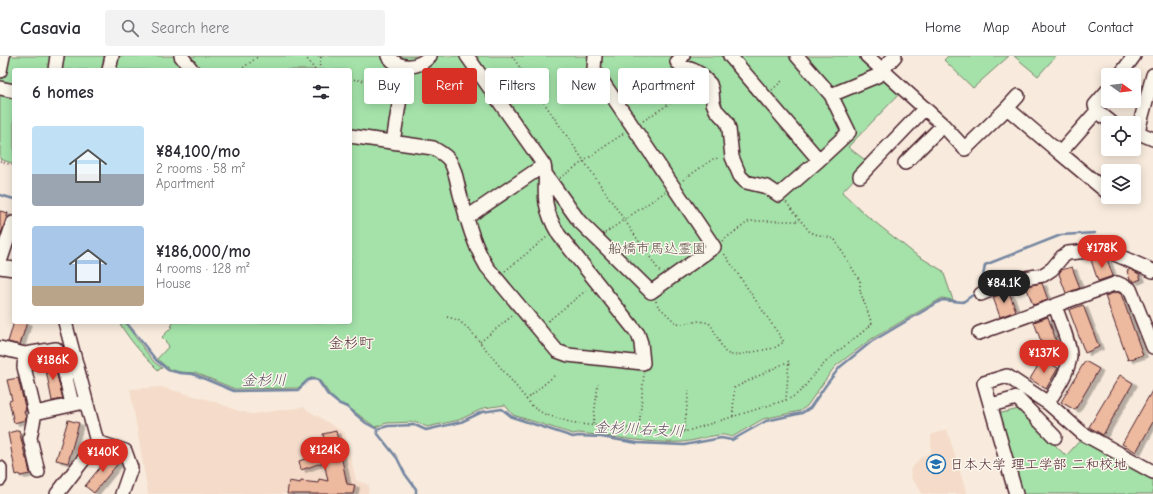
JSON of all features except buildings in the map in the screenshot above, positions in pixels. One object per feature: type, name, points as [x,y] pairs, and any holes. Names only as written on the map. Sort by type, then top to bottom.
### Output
[{"type":"street","points":[[0,71],[3,56]]},
{"type":"street","points":[[54,68],[57,56]]},
{"type":"street","points":[[109,68],[112,56]]},
{"type":"street","points":[[181,56],[190,68]]},
{"type":"street","points":[[388,56],[397,64],[405,67],[416,66],[430,56]]},
{"type":"street","points":[[467,56],[579,221],[651,292],[714,247],[594,69],[595,56]]},
{"type":"street","points":[[683,56],[677,62],[682,66],[700,74],[710,84],[716,110],[727,122],[732,157],[742,179],[746,182],[766,186],[779,195],[849,132],[831,95],[797,56]]},
{"type":"street","points":[[730,56],[819,160]]},
{"type":"street","points":[[867,56],[880,72],[943,124],[965,149],[1018,96]]},
{"type":"street","points":[[831,95],[880,72],[896,56]]},
{"type":"street","points":[[1124,68],[1131,57]]},
{"type":"street","points":[[1141,119],[1153,74]]},
{"type":"street","points":[[0,88],[12,91]]},
{"type":"street","points":[[1101,98],[1095,105],[1097,111],[1103,116]]},
{"type":"street","points":[[393,142],[399,104]]},
{"type":"street","points":[[860,176],[925,108]]},
{"type":"street","points":[[1007,108],[1101,187]]},
{"type":"street","points":[[1060,153],[1097,111]]},
{"type":"street","points":[[904,163],[943,124]]},
{"type":"street","points":[[1141,135],[1153,139]]},
{"type":"street","points":[[352,136],[433,148],[442,153],[453,168],[466,218],[479,254],[557,351],[568,355],[642,363],[641,343],[638,334],[553,224],[546,202],[547,174]]},
{"type":"street","points":[[466,218],[547,174]]},
{"type":"street","points":[[0,262],[12,226]]},
{"type":"street","points":[[981,294],[1014,280],[1043,275],[1052,269],[1062,257],[1068,253],[1099,250],[1108,251],[1153,271]]},
{"type":"street","points":[[0,267],[12,269]]},
{"type":"street","points":[[979,334],[1117,283],[1130,290],[1150,329],[1153,347]]},
{"type":"street","points":[[1048,403],[1064,374],[1070,357],[1069,348],[1055,306]]},
{"type":"street","points":[[63,492],[96,442],[66,324]]},
{"type":"street","points":[[0,348],[25,354],[56,349],[62,361],[72,404]]},
{"type":"street","points":[[25,354],[24,367],[35,413],[30,438],[38,472]]},
{"type":"street","points":[[1016,494],[984,383],[1007,376],[1048,403],[1082,433],[1153,472]]},
{"type":"street","points":[[991,405],[1017,398],[1055,437]]},
{"type":"street","points":[[35,413],[86,402]]},
{"type":"street","points":[[96,442],[125,451],[131,468],[122,494]]},
{"type":"street","points":[[0,468],[0,479]]},
{"type":"path","points":[[243,68],[259,56]]},
{"type":"path","points":[[305,56],[314,68]]},
{"type":"path","points":[[319,68],[321,56]]},
{"type":"path","points":[[512,56],[520,68]]},
{"type":"path","points":[[352,79],[364,81]]},
{"type":"path","points":[[764,96],[783,80]]},
{"type":"path","points":[[504,109],[511,104]]},
{"type":"path","points":[[545,104],[666,281]]},
{"type":"path","points":[[547,174],[584,161],[668,104]]},
{"type":"path","points":[[597,239],[713,159],[732,157]]},
{"type":"path","points":[[0,161],[12,165]]},
{"type":"path","points":[[447,317],[458,320],[464,325],[480,342],[533,407],[544,414],[576,424],[684,432],[786,400],[800,392],[820,368],[872,324],[860,291],[860,281],[835,240],[831,237],[810,232],[779,195]]},
{"type":"path","points":[[651,292],[658,306],[675,322],[681,324],[699,320],[709,323],[724,351],[730,355],[774,348],[784,342],[723,252],[714,247],[748,222],[801,222]]},
{"type":"path","points":[[496,277],[551,233]]},
{"type":"path","points":[[538,329],[593,285]]},
{"type":"path","points":[[480,342],[522,308]]},
{"type":"path","points":[[733,416],[734,388],[789,361],[786,400]]},
{"type":"path","points":[[639,429],[644,374],[642,363]]},
{"type":"path","points":[[526,400],[555,375]]},
{"type":"path","points":[[593,425],[598,384]]},
{"type":"path","points":[[684,432],[689,390]]},
{"type":"shaded area","points":[[161,387],[210,400],[239,411],[252,414],[303,407],[345,433],[356,480],[369,485],[368,494],[148,494],[130,389]]},
{"type":"shaded area","name":"日本大学 理工学部 二和校地","points":[[947,429],[967,494],[922,494],[912,480],[910,470],[920,458],[931,452],[931,435]]},
{"type":"green space","name":"船橋市馬込霊園","points":[[0,56],[862,56],[902,91],[848,147],[869,163],[842,192],[866,215],[915,254],[943,271],[953,300],[942,298],[870,340],[833,369],[807,406],[800,411],[763,419],[732,437],[721,435],[683,442],[670,442],[644,441],[578,433],[573,434],[513,415],[505,405],[484,408],[459,420],[427,427],[417,422],[387,423],[375,427],[347,406],[340,404],[330,395],[321,382],[313,377],[298,388],[235,389],[196,373],[180,372],[169,369],[157,359],[169,346],[162,337],[171,328],[172,324],[352,324],[352,68],[12,68],[12,163],[0,159]]},
{"type":"green space","points":[[948,56],[1009,56],[973,88],[944,60]]},
{"type":"green space","points":[[1014,56],[1056,56],[1038,76]]},
{"type":"green space","points":[[120,324],[126,324],[154,362],[162,368],[158,370],[147,359]]},
{"type":"green space","points":[[1019,409],[1066,456],[1083,437],[1153,476],[1153,494],[1020,494],[997,414]]},
{"type":"waterway","name":"金杉川","points":[[0,195],[12,198]]},
{"type":"waterway","name":"金杉川右支川","points":[[981,289],[985,265],[1061,235],[1095,233]]},
{"type":"waterway","name":"金杉川右支川","points":[[377,429],[388,426],[415,425],[426,430],[461,422],[482,412],[502,409],[512,417],[573,437],[601,437],[637,443],[684,445],[721,438],[732,440],[766,421],[802,413],[810,408],[840,367],[871,342],[942,300],[963,302],[977,292]]},
{"type":"waterway","name":"金杉川","points":[[128,324],[156,360],[168,370],[193,374],[234,391],[298,390],[308,380],[318,380],[328,395],[338,403],[347,407],[366,423],[377,429],[378,434],[397,458],[405,474],[416,489],[416,494]]},
{"type":"place","name":"日本大学 理工学部 二和校地","points":[[936,464]]},
{"type":"district","name":"金杉町","points":[[351,343]]}]
